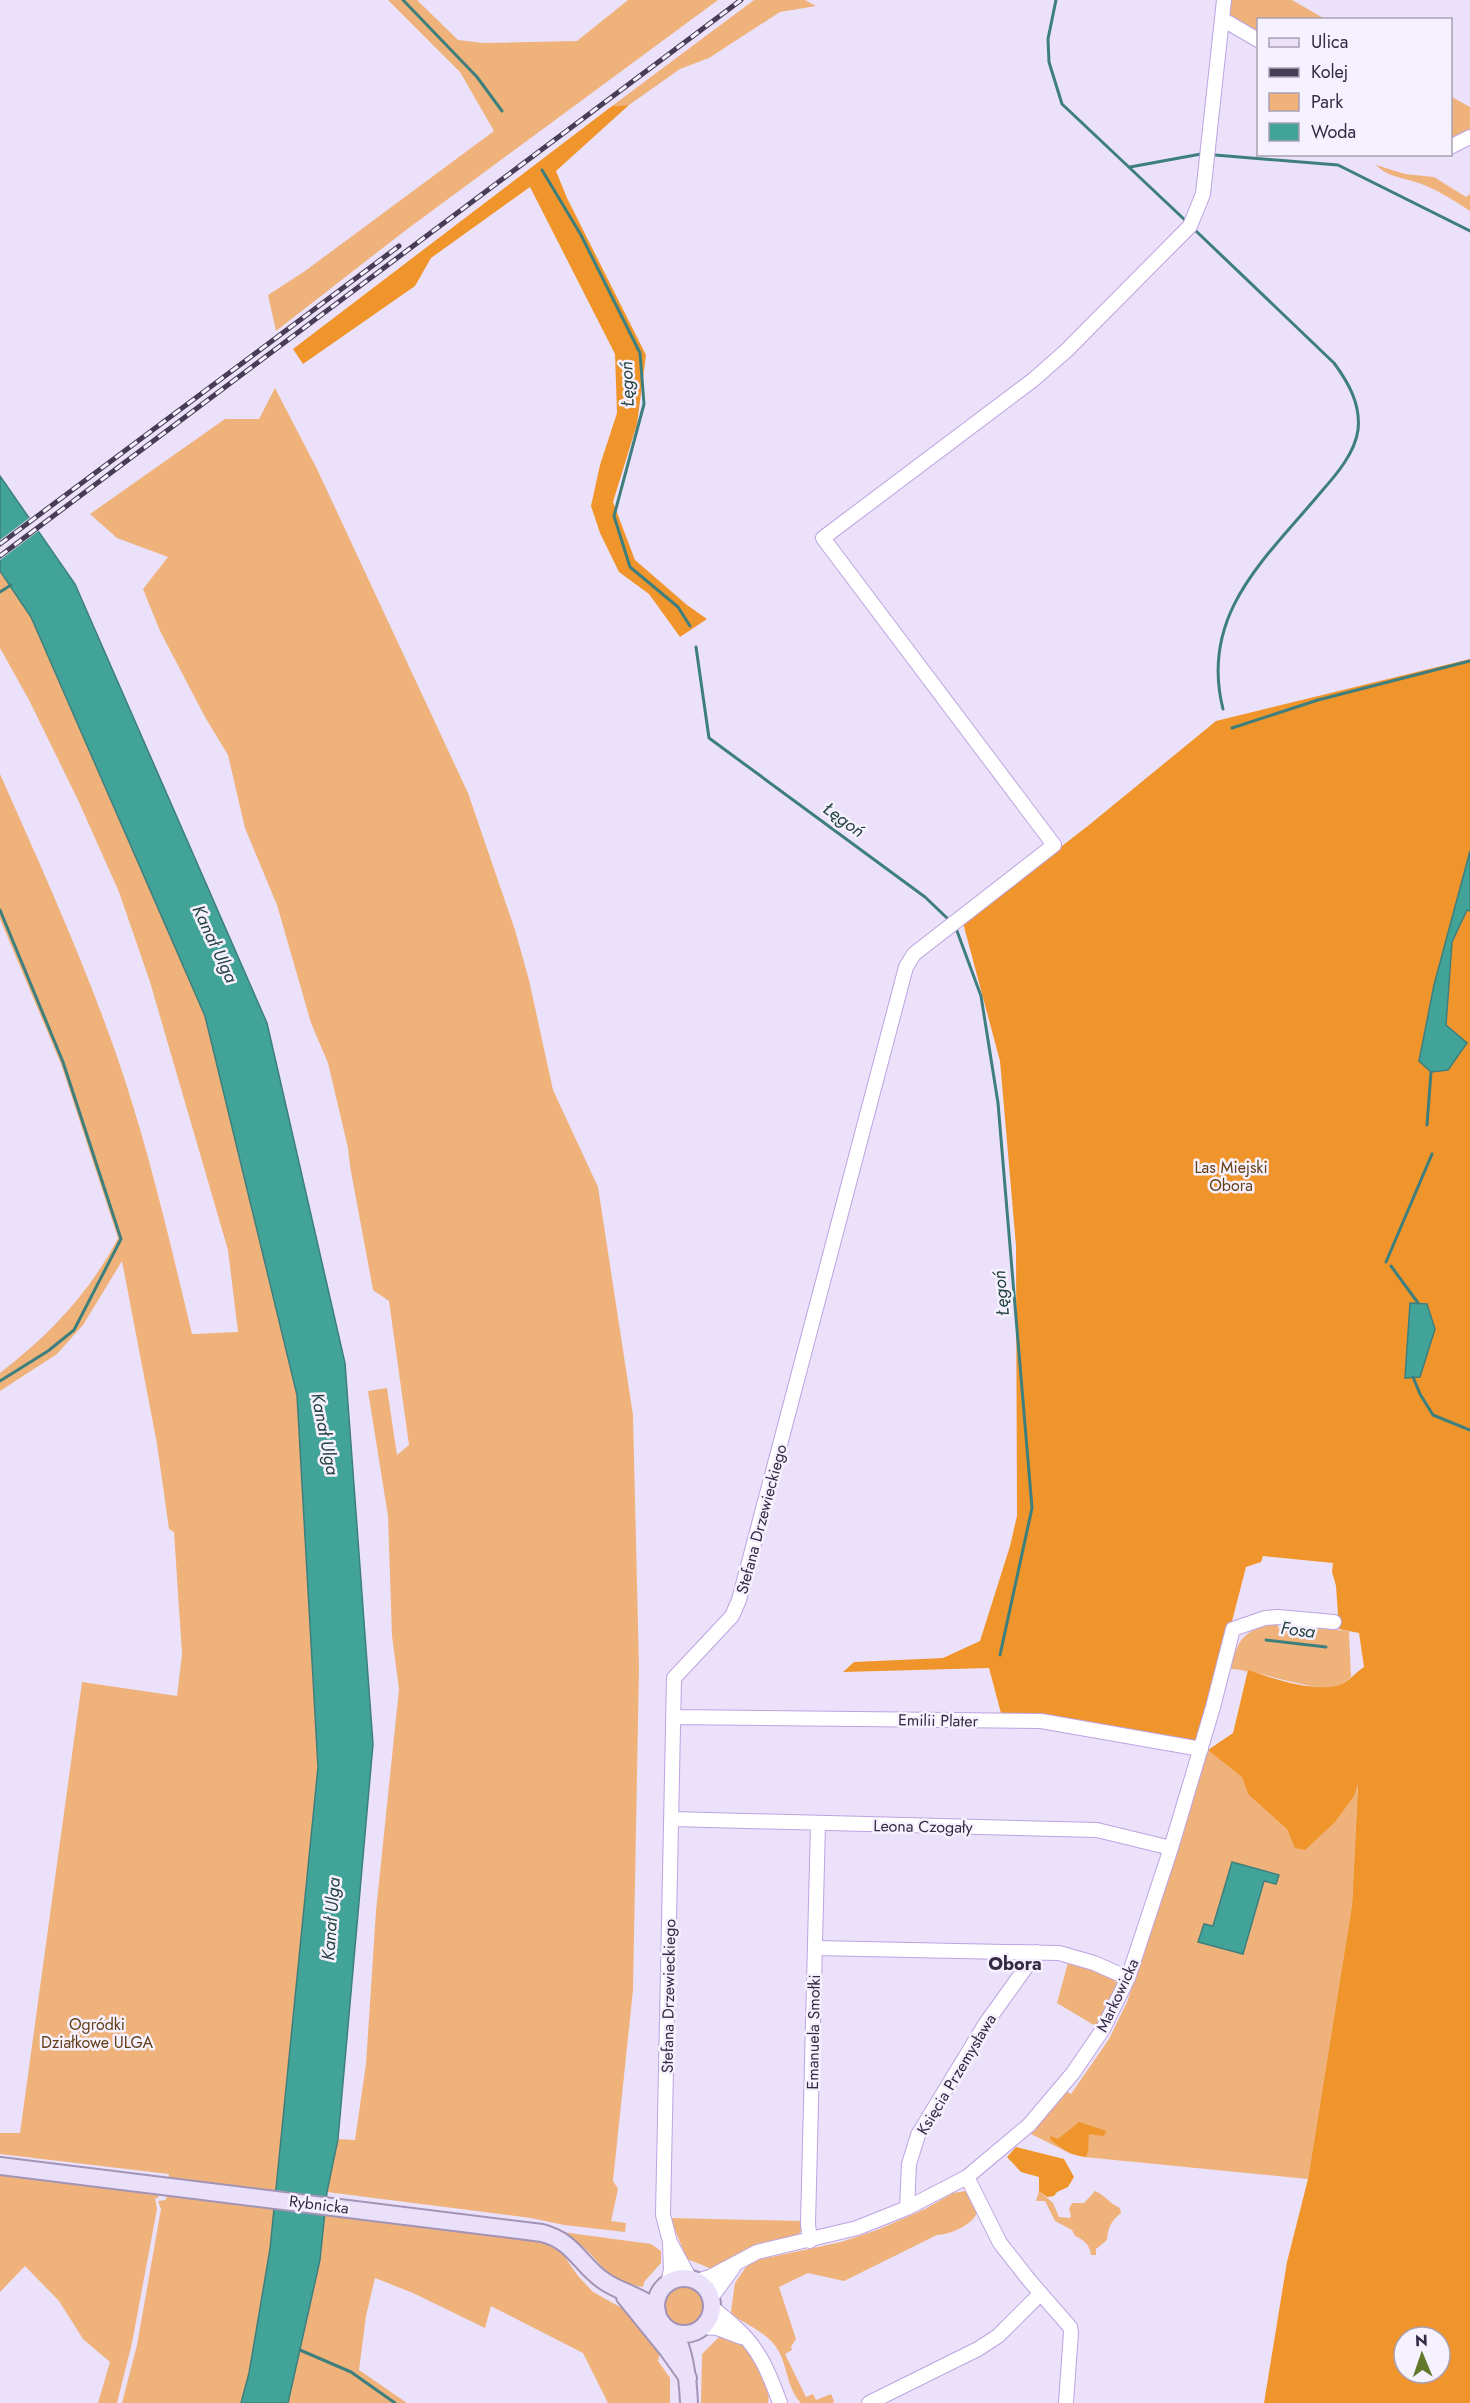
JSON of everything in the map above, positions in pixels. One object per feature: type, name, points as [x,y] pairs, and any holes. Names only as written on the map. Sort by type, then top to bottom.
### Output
[{"type":"main road","name":"Rybnicka","points":[[0,2166],[542,2233],[560,2240],[573,2250],[597,2276],[652,2306],[657,2311],[661,2322],[675,2332],[688,2378]]},
{"type":"main road","points":[[619,2289],[646,2291],[678,2279],[693,2280],[706,2288],[712,2302]]},
{"type":"main road","points":[[657,2311],[658,2295],[666,2285]]},
{"type":"main road","points":[[619,2289],[688,2378]]},
{"type":"main road","name":"Rybnicka","points":[[689,2403],[688,2378],[691,2345],[699,2329],[710,2318],[712,2302]]},
{"type":"main road","points":[[675,2332],[685,2334],[699,2329]]},
{"type":"street","points":[[1224,0],[1222,19],[1257,39]]},
{"type":"street","name":"Stefana Drzewieckiego","points":[[666,2285],[671,2270],[670,2242],[663,2208],[674,1678],[732,1616],[739,1600],[906,967],[914,954],[1054,845],[823,538],[1033,380],[1067,350],[1190,226],[1203,194],[1222,19]]},
{"type":"street","points":[[1452,146],[1470,136]]},
{"type":"street","name":"Markowicka","points":[[693,2280],[735,2264],[763,2250],[810,2241],[856,2228],[907,2208],[967,2177],[1029,2126],[1073,2073],[1103,2029],[1128,1978],[1201,1749],[1233,1629],[1265,1618],[1278,1617],[1334,1622]]},
{"type":"street","name":"Emilii Plater","points":[[674,1717],[1041,1722],[1201,1749]]},
{"type":"street","name":"Leona Czogały","points":[[672,1819],[1097,1830],[1171,1848]]},
{"type":"street","name":"Emanuela Smołki","points":[[810,2241],[818,1823]]},
{"type":"street","points":[[815,1948],[1059,1953],[1094,1963],[1128,1978]]},
{"type":"street","name":"Księcia Przemysława","points":[[907,2208],[909,2164],[918,2135],[986,2023],[1037,1952]]},
{"type":"street","points":[[967,2177],[1000,2243],[1071,2329],[1066,2403]]},
{"type":"street","name":"Stefana Drzewieckiego","points":[[670,2242],[693,2280]]},
{"type":"street","name":"Markowicka","points":[[712,2302],[735,2264]]},
{"type":"street","points":[[869,2403],[978,2349],[998,2336],[1040,2294]]},
{"type":"street","points":[[712,2302],[764,2362],[780,2403]]},
{"type":"street","points":[[699,2329],[717,2328],[746,2339]]},
{"type":"green space","points":[[388,0],[417,0],[458,40],[483,43],[577,41],[628,0],[718,0],[402,233],[276,331],[268,295],[305,271],[494,131],[460,72]]},
{"type":"green space","points":[[754,0],[805,0],[816,6],[780,12],[709,58],[680,69],[629,105],[612,106]]},
{"type":"green space","points":[[1231,0],[1292,0],[1323,18],[1257,18],[1257,33],[1229,15]]},
{"type":"green space","points":[[1452,97],[1470,107],[1470,129],[1452,138]]},
{"type":"green space","points":[[629,105],[556,171],[567,198],[646,355],[637,424],[613,502],[635,560],[687,605],[707,619],[680,637],[649,594],[619,572],[600,533],[591,506],[600,465],[617,413],[615,354],[530,187],[431,258],[415,286],[303,364],[293,349],[612,106]]},
{"type":"green space","points":[[1376,165],[1405,174],[1434,177],[1466,197],[1470,194],[1470,211],[1436,191],[1392,175]]},
{"type":"green space","points":[[275,388],[317,469],[468,793],[515,930],[529,980],[553,1090],[598,1187],[633,1415],[639,1668],[633,1990],[613,2181],[618,2189],[611,2221],[626,2223],[625,2232],[327,2192],[338,2139],[355,2140],[366,2064],[376,1911],[399,1689],[392,1636],[388,1516],[368,1391],[387,1388],[397,1455],[409,1445],[389,1301],[373,1290],[348,1148],[328,1063],[311,1023],[277,905],[245,828],[228,755],[205,717],[160,631],[143,589],[168,557],[117,538],[90,514],[225,419],[259,419]]},
{"type":"green space","name":"Ogródki Działkowe ULGA","points":[[0,571],[31,617],[205,1016],[297,1395],[318,1767],[270,2249],[249,2373],[241,2403],[122,2403],[137,2345],[161,2209],[158,2201],[166,2200],[169,2174],[0,2154],[0,2133],[20,2133],[82,1682],[177,1696],[182,1654],[174,1532],[169,1529],[157,1444],[122,1261],[83,1325],[57,1354],[0,1391],[0,1373],[35,1344],[81,1295],[118,1238],[61,1064],[0,919],[0,774],[74,944],[126,1083],[166,1226],[192,1334],[238,1332],[228,1250],[150,982],[119,892],[78,800],[29,700],[0,648]]},
{"type":"green space","name":"Las Miejski Obora","points":[[1470,659],[1470,851],[1434,985],[1428,1016],[1446,1025],[1452,942],[1467,910],[1470,911],[1470,2403],[1264,2403],[1287,2262],[1308,2179],[1352,1905],[1358,1784],[1354,1796],[1335,1822],[1305,1850],[1295,1848],[1287,1829],[1249,1795],[1242,1777],[1208,1750],[1233,1733],[1248,1670],[1292,1683],[1326,1687],[1340,1685],[1364,1667],[1359,1633],[1339,1629],[1336,1586],[1332,1572],[1333,1563],[1263,1556],[1261,1562],[1246,1567],[1200,1745],[1002,1717],[989,1668],[843,1672],[854,1662],[943,1658],[980,1641],[1010,1546],[1017,1516],[1016,1246],[1000,1061],[963,923],[1089,825],[1216,721]],"holes":[[[1410,1303],[1435,1329],[1405,1378]]]},
{"type":"green space","points":[[1277,1624],[1279,1629],[1286,1628],[1286,1625],[1349,1631],[1351,1677],[1340,1686],[1330,1688],[1231,1669],[1236,1650],[1244,1637],[1257,1629]]},
{"type":"green space","points":[[1208,1750],[1358,1780],[1352,1905],[1308,2179],[1084,2157],[1071,2154],[1027,2132],[1066,2091],[1071,2094],[1109,2039],[1127,2002]]},
{"type":"green space","points":[[1069,1959],[1114,1975],[1117,1981],[1113,1996],[1097,2027],[1057,2003]]},
{"type":"green space","points":[[1079,2122],[1106,2131],[1104,2136],[1089,2134],[1089,2149],[1086,2157],[1066,2151],[1050,2139],[1051,2136],[1058,2139]]},
{"type":"green space","points":[[1016,2147],[1064,2159],[1074,2177],[1068,2187],[1054,2196],[1047,2197],[1039,2191],[1039,2177],[1021,2172],[1007,2157]]},
{"type":"green space","points":[[0,2175],[159,2192],[158,2198],[155,2198],[157,2209],[132,2343],[117,2403],[98,2403],[110,2362],[83,2339],[59,2301],[25,2266],[0,2292]]},
{"type":"green space","points":[[966,2191],[975,2199],[978,2207],[977,2214],[955,2231],[937,2235],[844,2281],[808,2273],[779,2287],[796,2339],[791,2347],[792,2350],[785,2354],[806,2397],[813,2394],[816,2400],[831,2394],[834,2401],[833,2403],[801,2403],[793,2391],[774,2344],[758,2330],[732,2315],[735,2283],[746,2267],[757,2260],[841,2242],[877,2230],[925,2209],[953,2193]]},
{"type":"green space","points":[[1039,2191],[1053,2203],[1059,2217],[1070,2218],[1069,2209],[1072,2203],[1084,2203],[1095,2191],[1120,2208],[1121,2213],[1111,2225],[1107,2240],[1096,2249],[1096,2255],[1091,2255],[1088,2246],[1075,2236],[1072,2230],[1055,2221],[1045,2201],[1036,2201]]},
{"type":"green space","points":[[325,2215],[534,2240],[549,2245],[562,2253],[593,2292],[627,2311],[660,2353],[658,2361],[670,2378],[670,2403],[608,2403],[583,2353],[491,2306],[485,2328],[413,2293],[375,2278],[366,2316],[359,2370],[407,2403],[288,2403],[320,2260]]},
{"type":"green space","points":[[670,2218],[802,2221],[798,2235],[756,2244],[712,2269],[687,2259]]},
{"type":"green space","points":[[562,2232],[651,2244],[661,2251],[661,2263],[644,2282],[643,2287],[630,2284],[608,2273],[582,2246]]},
{"type":"green space","points":[[684,2286],[692,2287],[698,2292],[703,2298],[703,2314],[698,2320],[692,2325],[684,2326],[676,2325],[670,2320],[665,2314],[664,2306],[665,2298],[670,2292],[676,2287]]},
{"type":"green space","points":[[723,2333],[736,2340],[752,2354],[762,2370],[768,2387],[768,2403],[701,2403],[702,2354]]},
{"type":"water","name":"Kanał Ulga","points":[[0,476],[75,584],[267,1023],[345,1363],[373,1744],[338,2139],[327,2192],[320,2260],[288,2403],[241,2403],[249,2373],[270,2249],[318,1767],[297,1395],[205,1016],[31,617],[0,571]]},
{"type":"water","points":[[1470,851],[1470,911],[1467,910],[1452,942],[1446,1025],[1467,1043],[1448,1070],[1431,1072],[1419,1061],[1434,985]]},
{"type":"water","points":[[1410,1303],[1427,1304],[1435,1329],[1420,1377],[1405,1378]]},
{"type":"water","points":[[1232,1862],[1279,1875],[1276,1884],[1264,1881],[1243,1954],[1198,1942],[1204,1924],[1213,1926]]},
{"type":"pier","points":[[32,516],[41,529],[0,560],[0,540]]},
{"type":"waterway","name":"Łęgoń","points":[[403,0],[477,77],[502,111]]},
{"type":"waterway","points":[[1056,0],[1048,39],[1049,62],[1062,104],[1186,221]]},
{"type":"waterway","points":[[1130,167],[1201,154]]},
{"type":"waterway","points":[[1215,155],[1338,165],[1470,231]]},
{"type":"waterway","name":"Łęgoń","points":[[542,170],[581,235],[640,353],[644,404],[614,516],[630,567],[678,607],[690,626]]},
{"type":"waterway","points":[[1196,231],[1334,363],[1352,394],[1358,420],[1356,439],[1344,463],[1259,565],[1242,590],[1229,616],[1220,644],[1218,675],[1223,709]]},
{"type":"waterway","points":[[0,592],[11,585]]},
{"type":"waterway","name":"Łęgoń","points":[[696,647],[709,738],[925,897],[947,918]]},
{"type":"waterway","points":[[1232,728],[1318,700],[1470,661]]},
{"type":"waterway","points":[[0,910],[63,1062],[121,1239],[74,1330],[48,1351],[0,1381]]},
{"type":"waterway","name":"Łęgoń","points":[[957,931],[981,996],[998,1103],[1032,1508],[1000,1655]]},
{"type":"waterway","points":[[1427,1125],[1431,1072]]},
{"type":"waterway","points":[[1386,1262],[1432,1154]]},
{"type":"waterway","points":[[1391,1266],[1418,1303]]},
{"type":"waterway","points":[[1413,1377],[1433,1415],[1470,1430]]},
{"type":"waterway","name":"Fosa","points":[[1266,1640],[1326,1647]]},
{"type":"waterway","points":[[300,2350],[351,2372],[395,2403]]},
{"type":"railway","points":[[0,556],[741,0]]},
{"type":"railway","points":[[0,544],[399,246]]},
{"type":"district","name":"Obora","points":[[1015,1964]]}]
